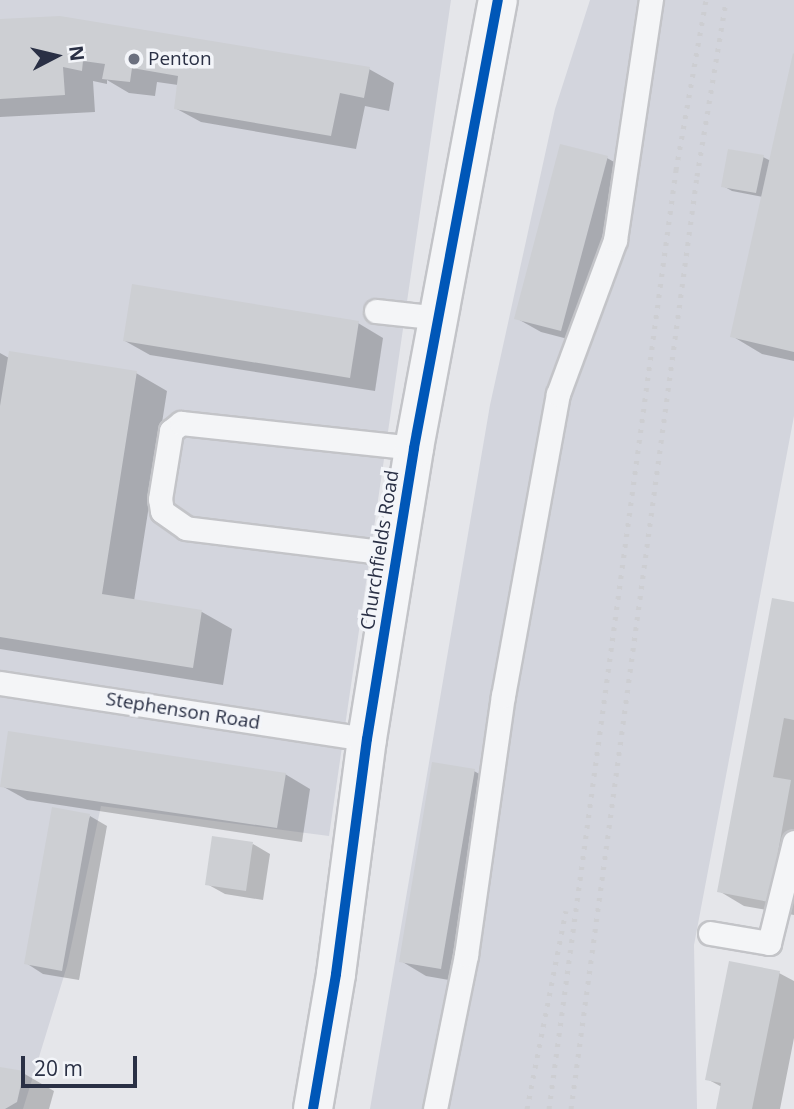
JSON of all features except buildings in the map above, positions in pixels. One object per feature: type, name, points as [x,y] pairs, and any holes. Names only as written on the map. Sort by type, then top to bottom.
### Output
[{"type":"street","name":"Churchfields Road","points":[[313,1109],[337,974],[367,740],[414,449],[498,0]]},
{"type":"lane","points":[[435,1109],[466,955],[503,696],[558,394],[615,240],[651,0]]},
{"type":"lane","points":[[376,311],[439,318]]},
{"type":"lane","points":[[397,554],[186,528],[162,511],[160,499],[171,431],[181,423],[414,449]]},
{"type":"lane","name":"Stephenson Road","points":[[0,683],[367,740]]},
{"type":"lane","points":[[710,933],[769,943],[794,842]]},
{"type":"shaded area","points":[[0,0],[451,0],[329,836],[101,806],[67,966],[23,1109],[0,1109]]},
{"type":"shaded area","points":[[590,0],[794,0],[794,416],[694,945],[697,1109],[370,1109],[490,405],[555,109]]},
{"type":"railway","points":[[549,1109],[676,170],[706,0]]},
{"type":"railway","points":[[571,1109],[697,176],[726,0]]},
{"type":"railway","points":[[527,1109],[566,911]]},
{"type":"cycle path","points":[[313,1109],[336,974],[367,739],[414,448],[498,0]]},
{"type":"place","name":"Penton","points":[[134,59]]}]
